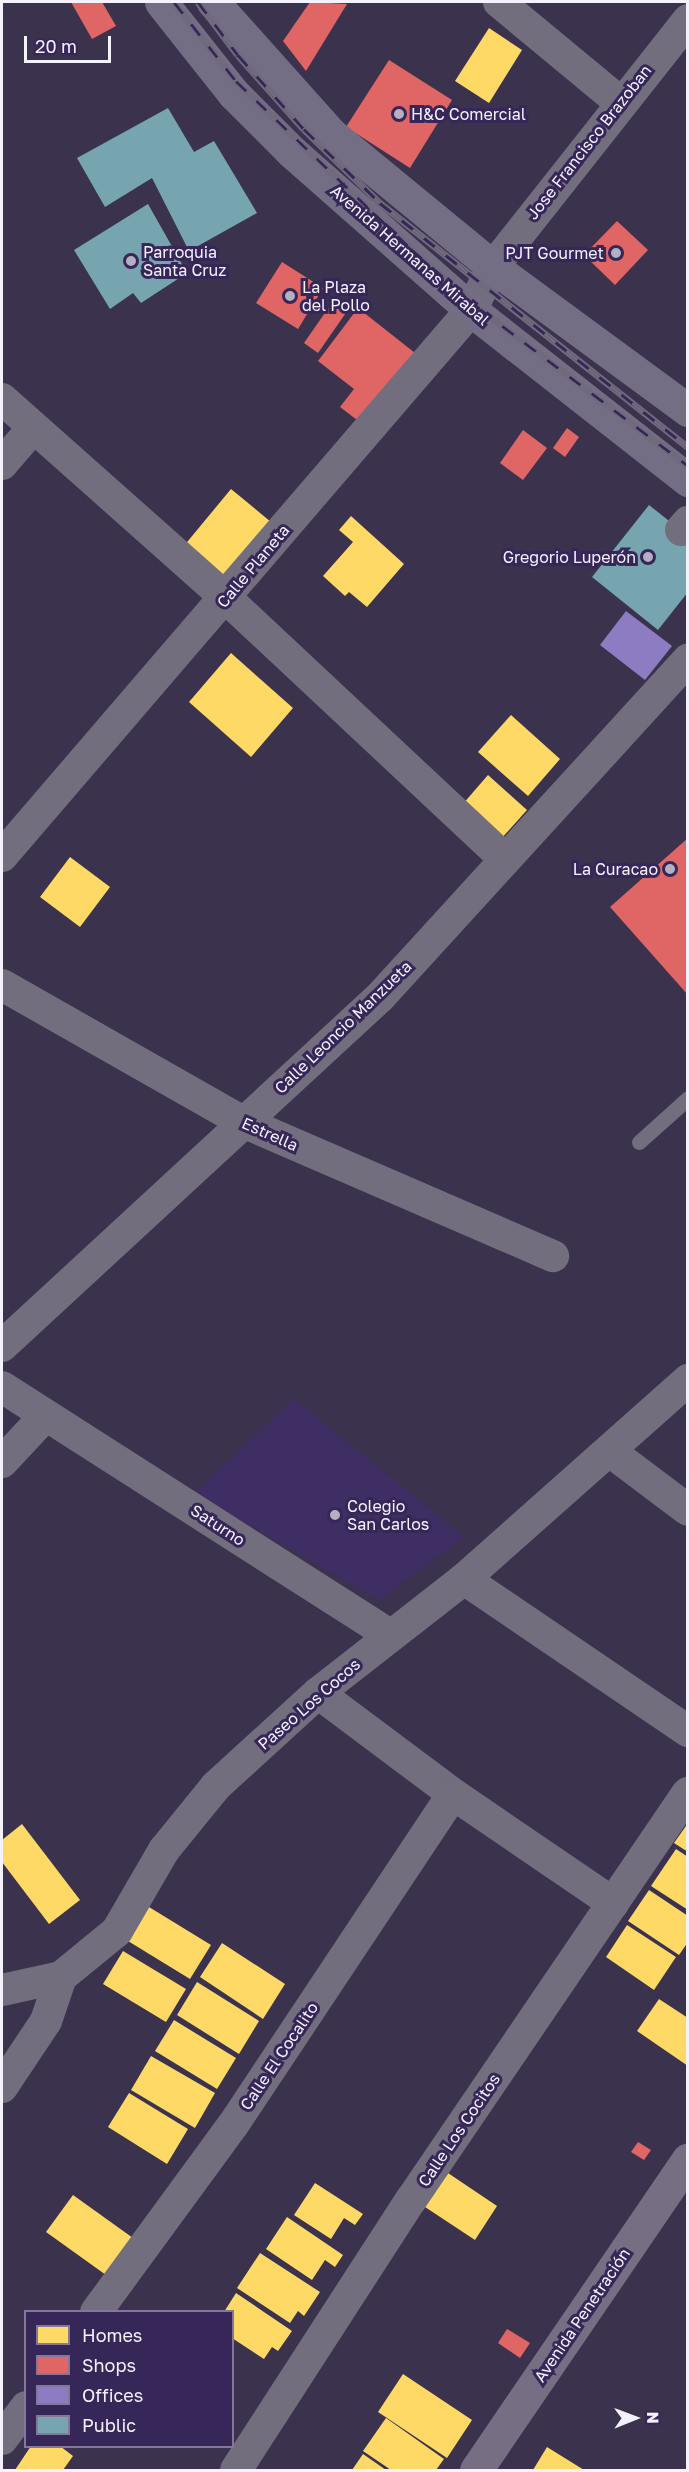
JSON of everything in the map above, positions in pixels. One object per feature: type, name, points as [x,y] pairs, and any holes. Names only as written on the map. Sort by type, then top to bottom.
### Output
[{"type":"main road","name":"Avenida Hermanas Mirabal","points":[[161,2],[234,94],[292,152],[471,310],[687,480]]},
{"type":"main road","points":[[213,2],[331,134],[493,267],[687,410]]},
{"type":"street","points":[[499,2],[620,102]]},
{"type":"street","name":"Jose Francisco Brazoban","points":[[493,267],[620,102],[687,20]]},
{"type":"street","name":"Calle Planeta","points":[[2,856],[226,598],[471,310],[493,267]]},
{"type":"street","points":[[2,399],[226,598],[505,859]]},
{"type":"street","points":[[2,465],[33,428]]},
{"type":"street","name":"Calle Leoncio Manzueta","points":[[2,1346],[380,997],[687,660]]},
{"type":"street","name":"Estrella","points":[[2,985],[243,1122],[553,1256]]},
{"type":"street","name":"Paseo Los Cocos","points":[[61,1977],[117,1931],[164,1850],[216,1786],[318,1693],[464,1579],[611,1452],[687,1380]]},
{"type":"street","points":[[2,1387],[46,1415],[2,1462]]},
{"type":"street","name":"Saturno","points":[[46,1415],[390,1635]]},
{"type":"street","points":[[611,1452],[687,1510]]},
{"type":"street","points":[[464,1579],[687,1731]]},
{"type":"street","points":[[318,1693],[453,1794],[613,1903]]},
{"type":"street","name":"Calle Los Cocitos","points":[[236,2470],[411,2200],[687,1792]]},
{"type":"street","name":"Calle El Cocalito","points":[[97,2310],[232,2125],[453,1794]]},
{"type":"street","points":[[2,1990],[61,1977]]},
{"type":"street","points":[[2,2087],[46,2021],[61,1977]]},
{"type":"street","name":"Avenida Penetración","points":[[476,2470],[687,2159]]},
{"type":"street","points":[[2,2439],[24,2410]]},
{"type":"lane","points":[[639,1142],[687,1098]]},
{"type":"shaded area","name":"Colegio San Carlos","points":[[294,1399],[464,1537],[379,1600],[194,1493]]},
{"type":"building: Homes","points":[[489,28],[522,50],[489,103],[455,81]]},
{"type":"building: Homes","points":[[231,489],[271,522],[223,580],[183,547]]},
{"type":"building: Homes","points":[[351,516],[404,564],[367,607],[349,592],[345,596],[323,576],[353,542],[339,530]]},
{"type":"building: Homes","points":[[231,653],[293,708],[251,757],[189,702]]},
{"type":"building: Homes","points":[[511,715],[560,759],[528,796],[478,752]]},
{"type":"building: Homes","points":[[488,775],[527,810],[501,839],[462,805]]},
{"type":"building: Homes","points":[[70,857],[110,887],[80,927],[40,897]]},
{"type":"building: Homes","points":[[688,1823],[688,1852],[674,1843]]},
{"type":"building: Homes","points":[[22,1824],[80,1900],[49,1924],[2,1862],[2,1840]]},
{"type":"building: Homes","points":[[676,1849],[688,1857],[688,1910],[651,1886]]},
{"type":"building: Homes","points":[[649,1890],[688,1916],[688,1942],[679,1955],[628,1921]]},
{"type":"building: Homes","points":[[149,1907],[211,1945],[190,1979],[128,1941]]},
{"type":"building: Homes","points":[[627,1925],[676,1957],[654,1990],[606,1957]]},
{"type":"building: Homes","points":[[222,1943],[285,1984],[263,2019],[200,1977]]},
{"type":"building: Homes","points":[[123,1951],[186,1989],[166,2022],[103,1984]]},
{"type":"building: Homes","points":[[197,1982],[259,2021],[239,2054],[177,2015]]},
{"type":"building: Homes","points":[[659,1999],[688,2018],[688,2066],[637,2031]]},
{"type":"building: Homes","points":[[174,2020],[236,2058],[217,2089],[155,2051]]},
{"type":"building: Homes","points":[[151,2056],[215,2093],[195,2128],[131,2090]]},
{"type":"building: Homes","points":[[129,2093],[188,2129],[167,2164],[108,2127]]},
{"type":"building: Homes","points":[[445,2171],[497,2206],[475,2240],[422,2205]]},
{"type":"building: Homes","points":[[315,2183],[363,2214],[355,2225],[344,2218],[331,2239],[294,2215]]},
{"type":"building: Homes","points":[[73,2195],[133,2238],[106,2275],[46,2232]]},
{"type":"building: Homes","points":[[287,2217],[343,2255],[335,2267],[325,2260],[312,2280],[266,2249]]},
{"type":"building: Homes","points":[[260,2253],[320,2292],[304,2316],[298,2311],[290,2323],[237,2288]]},
{"type":"building: Homes","points":[[236,2293],[292,2331],[278,2351],[272,2347],[264,2359],[234,2339],[234,2310],[225,2310]]},
{"type":"building: Homes","points":[[403,2374],[472,2420],[447,2458],[378,2412]]},
{"type":"building: Homes","points":[[386,2418],[444,2459],[436,2470],[391,2470],[363,2451]]},
{"type":"building: Homes","points":[[547,2447],[584,2470],[533,2470]]},
{"type":"building: Homes","points":[[30,2448],[63,2448],[73,2456],[63,2470],[15,2470]]},
{"type":"building: Homes","points":[[363,2454],[386,2470],[352,2470]]},
{"type":"building: Shops","points":[[71,2],[102,2],[116,26],[92,39]]},
{"type":"building: Shops","points":[[310,2],[347,4],[306,71],[283,41]]},
{"type":"building: Shops","name":"H&C Comercial","points":[[389,60],[452,100],[410,168],[346,127]]},
{"type":"building: Shops","name":"PJT Gourmet","points":[[617,221],[648,250],[615,285],[584,255]]},
{"type":"building: Shops","name":"La Plaza del Pollo","points":[[282,262],[323,288],[298,329],[256,303]]},
{"type":"building: Shops","points":[[336,297],[350,307],[318,353],[304,343]]},
{"type":"building: Shops","points":[[358,308],[415,353],[361,423],[340,407],[354,389],[318,361]]},
{"type":"building: Shops","points":[[567,428],[579,437],[565,457],[553,448]]},
{"type":"building: Shops","points":[[523,430],[547,448],[523,480],[500,463]]},
{"type":"building: Shops","name":"La Curacao","points":[[688,838],[688,995],[610,907]]},
{"type":"building: Shops","points":[[638,2142],[651,2150],[644,2160],[631,2152]]},
{"type":"building: Shops","points":[[507,2329],[530,2343],[520,2358],[498,2343]]},
{"type":"building: Offices","points":[[626,611],[672,646],[645,680],[600,645]]},
{"type":"building: Public","points":[[168,108],[194,152],[214,141],[257,213],[189,251],[152,178],[105,207],[77,158]]},
{"type":"building: Public","name":"Parroquia Santa Cruz","points":[[148,204],[187,273],[141,303],[133,293],[110,309],[74,250]]},
{"type":"building: Public","name":"Gregorio Luperón","points":[[649,505],[688,536],[688,592],[658,630],[592,577]]},
{"type":"railway","points":[[174,2],[236,81],[411,249],[480,309],[688,466]]},
{"type":"railway","points":[[198,2],[238,55],[304,129],[380,203],[688,447]]},
{"type":"place","name":"H&C Comercial","points":[[399,114]]},
{"type":"place","name":"PJT Gourmet","points":[[616,253]]},
{"type":"place","name":"Parroquia Santa Cruz","points":[[131,261]]},
{"type":"place","name":"La Plaza del Pollo","points":[[290,296]]},
{"type":"place","name":"Gregorio Luperón","points":[[648,557]]},
{"type":"place","name":"La Curacao","points":[[670,869]]},
{"type":"place","name":"Colegio San Carlos","points":[[335,1515]]}]
